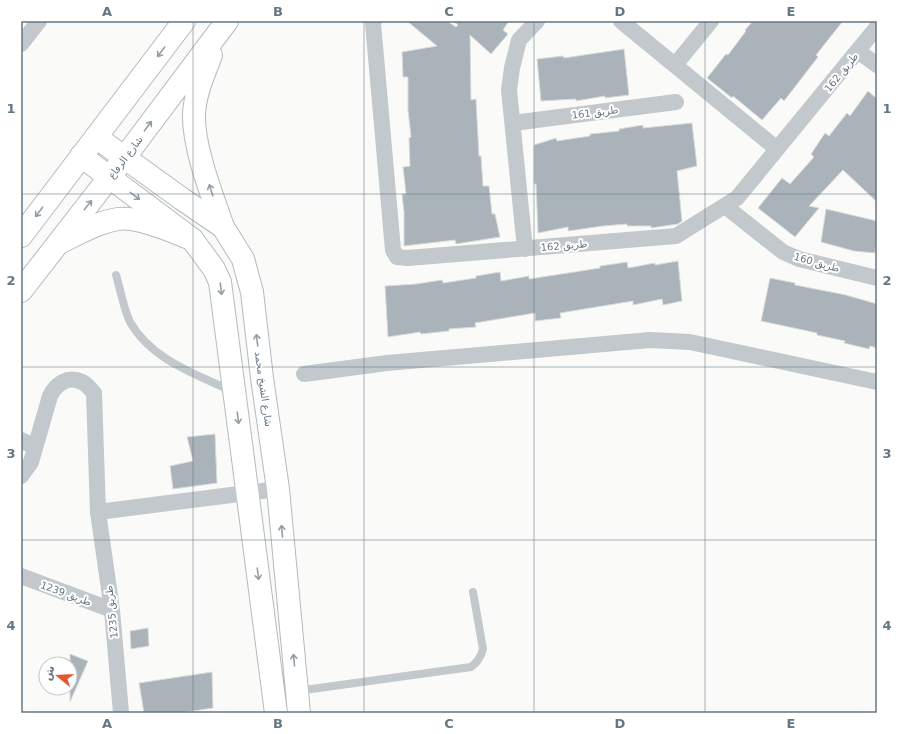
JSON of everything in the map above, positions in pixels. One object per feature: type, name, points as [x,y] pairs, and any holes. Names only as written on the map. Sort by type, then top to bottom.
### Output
[{"type":"street","points":[[21,44],[39,21]]},
{"type":"street","points":[[21,236],[184,21]]},
{"type":"street","name":"طريق 162","points":[[374,21],[393,250],[398,257],[408,258],[676,236],[737,198],[877,28]]},
{"type":"street","points":[[525,249],[509,90],[512,68],[519,40],[536,21]]},
{"type":"street","points":[[621,21],[777,149]]},
{"type":"street","points":[[675,65],[711,21]]},
{"type":"street","points":[[222,28],[198,89],[194,113],[195,132],[204,168],[223,227]]},
{"type":"street","name":"شارع الرفاع","points":[[21,291],[110,177],[222,28]]},
{"type":"street","points":[[858,51],[877,65]]},
{"type":"street","name":"طريق 161","points":[[513,123],[676,102]]},
{"type":"street","name":"شارع الشيخ محمد","points":[[96,137],[223,227],[243,259],[252,292],[262,378],[278,489],[299,713]]},
{"type":"street","points":[[81,156],[192,240],[214,269],[220,282],[276,713]]},
{"type":"street","name":"طريق 160","points":[[724,206],[783,252],[800,259],[877,278]]},
{"type":"street","points":[[56,245],[97,226],[119,219],[145,222],[192,240]]},
{"type":"street","points":[[304,374],[387,363],[650,340],[690,342],[877,382]]},
{"type":"street","name":"طريق 1235","points":[[36,447],[50,396],[54,388],[63,381],[71,380],[83,382],[94,394],[98,512],[112,610],[121,713]]},
{"type":"street","points":[[21,440],[36,447],[31,462],[21,476]]},
{"type":"street","points":[[98,512],[278,489]]},
{"type":"street","name":"طريق 1239","points":[[21,576],[112,610]]},
{"type":"lane","points":[[116,275],[130,321],[142,339],[153,350],[171,363],[235,392]]},
{"type":"lane","points":[[296,691],[471,667],[476,663],[483,648],[474,592]]},
{"type":"building","points":[[407,21],[447,21],[456,27],[458,25],[453,21],[509,21],[503,30],[508,34],[491,54],[470,35],[471,100],[476,99],[479,156],[481,156],[483,186],[489,186],[492,214],[495,214],[500,237],[456,244],[455,240],[404,246],[404,212],[402,194],[406,194],[403,167],[410,166],[409,138],[411,137],[408,110],[408,77],[403,77],[402,52],[437,46]]},
{"type":"building","points":[[753,21],[843,21],[816,55],[818,57],[784,101],[781,98],[762,120],[733,96],[732,98],[707,78],[726,54],[728,55]]},
{"type":"building","points":[[624,49],[629,95],[605,98],[605,96],[576,101],[576,99],[541,101],[537,59],[563,56],[564,58]]},
{"type":"building","points":[[868,91],[877,99],[877,202],[843,170],[809,206],[819,208],[795,237],[758,208],[782,178],[790,184],[814,157],[811,154],[825,133],[829,136],[847,113],[850,116]]},
{"type":"building","points":[[692,123],[697,166],[677,171],[682,221],[678,224],[651,228],[651,226],[627,226],[627,224],[568,231],[568,227],[538,233],[536,184],[534,184],[534,145],[556,138],[557,141],[590,136],[590,134],[619,131],[619,129],[643,125],[643,128]]},
{"type":"building","points":[[826,209],[877,221],[875,253],[854,251],[821,242]]},
{"type":"building","points":[[678,261],[682,301],[663,305],[662,299],[633,305],[633,301],[560,313],[561,318],[535,321],[535,313],[475,323],[476,327],[449,329],[449,331],[421,334],[420,332],[388,337],[385,286],[416,284],[442,280],[443,283],[476,278],[476,276],[500,272],[501,281],[529,276],[529,279],[600,268],[600,266],[627,262],[628,268],[655,263],[655,265]]},
{"type":"building","points":[[770,278],[795,283],[795,285],[846,295],[877,304],[877,348],[870,346],[869,349],[844,343],[845,341],[817,335],[817,333],[761,321]]},
{"type":"building","points":[[215,434],[217,483],[173,489],[170,466],[193,461],[187,437]]},
{"type":"building","points":[[148,628],[149,646],[131,649],[130,631]]},
{"type":"building","points":[[78,657],[88,661],[78,684]]},
{"type":"building","points":[[212,672],[213,708],[179,713],[144,713],[139,683]]}]
